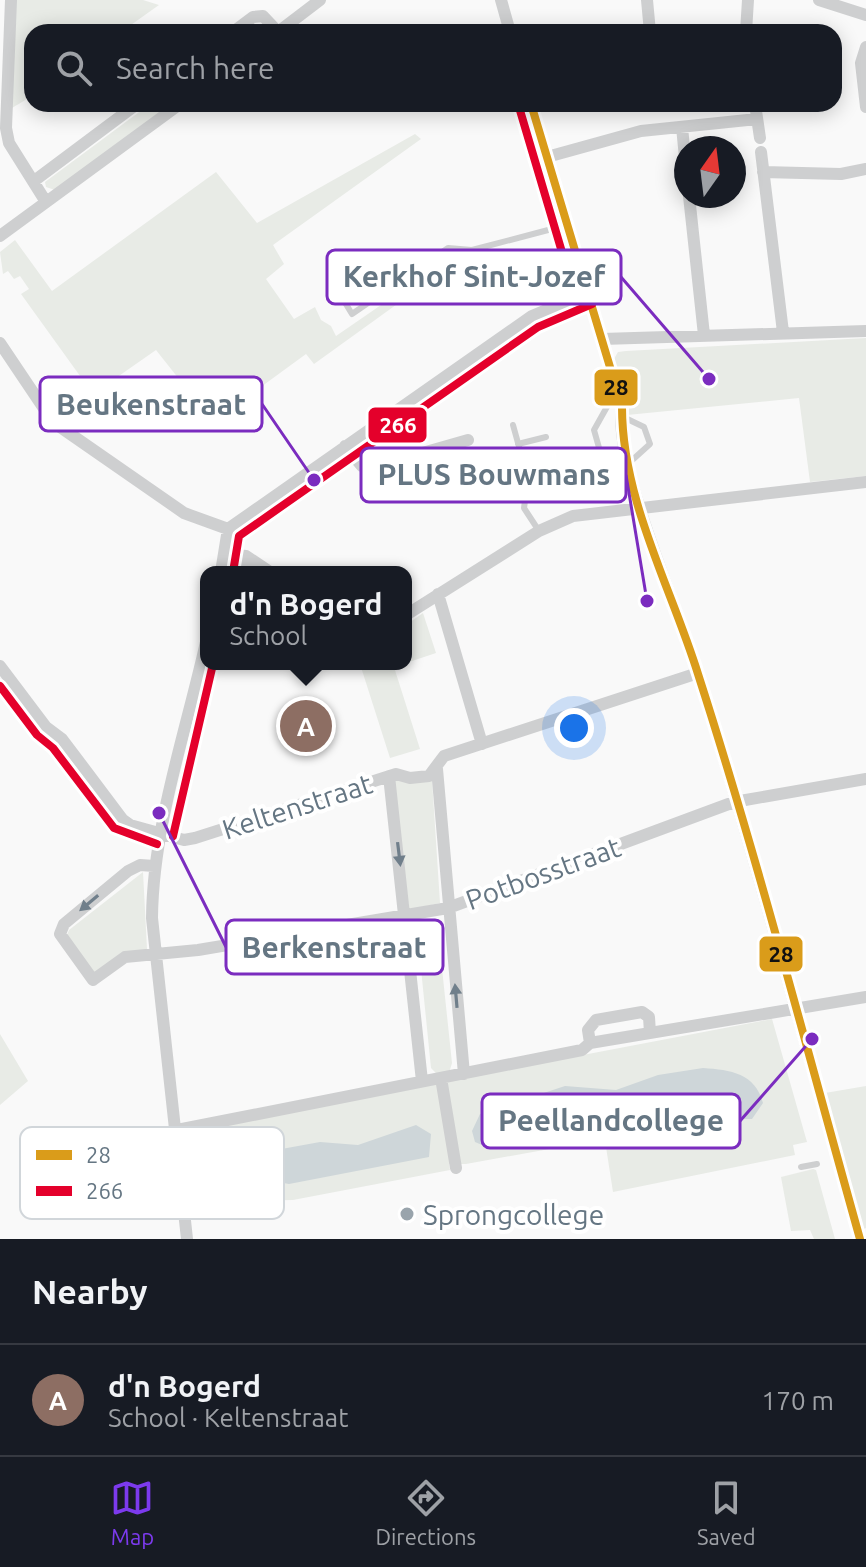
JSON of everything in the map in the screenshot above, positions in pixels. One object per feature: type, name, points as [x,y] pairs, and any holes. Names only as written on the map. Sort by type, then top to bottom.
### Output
[{"type":"street","points":[[11,0],[6,128],[9,143],[46,202]]},
{"type":"street","points":[[288,24],[320,0]]},
{"type":"street","points":[[501,0],[508,24]]},
{"type":"street","points":[[647,0],[649,24]]},
{"type":"street","points":[[746,24],[748,0]]},
{"type":"street","points":[[819,0],[866,15]]},
{"type":"street","points":[[244,24],[253,17],[263,16],[270,24]]},
{"type":"street","points":[[866,47],[861,63],[866,107]]},
{"type":"street","points":[[34,181],[126,112]]},
{"type":"street","points":[[0,236],[169,112]]},
{"type":"street","points":[[533,112],[621,401],[619,427],[642,508],[698,673],[862,1237]]},
{"type":"street","points":[[756,112],[760,138]]},
{"type":"street","points":[[547,157],[641,131],[757,119]]},
{"type":"street","points":[[682,127],[683,136]]},
{"type":"street","points":[[761,152],[783,332]]},
{"type":"street","points":[[763,172],[841,174],[866,169]]},
{"type":"street","points":[[690,208],[704,335]]},
{"type":"street","points":[[228,529],[532,316],[587,293]]},
{"type":"street","points":[[602,339],[866,331]]},
{"type":"street","points":[[0,343],[53,422],[184,513],[228,529]]},
{"type":"street","points":[[345,446],[362,466],[370,468],[468,440]]},
{"type":"street","points":[[412,611],[539,531],[573,516],[866,482]]},
{"type":"street","points":[[225,566],[231,555],[228,529]]},
{"type":"street","points":[[231,555],[246,566]]},
{"type":"street","points":[[231,555],[246,556],[261,566]]},
{"type":"street","points":[[438,594],[482,744]]},
{"type":"street","name":"Keltenstraat","points":[[0,666],[46,727],[62,739],[123,820],[130,825],[184,840],[389,776],[420,779],[437,769],[444,756],[698,673]]},
{"type":"street","points":[[177,1127],[152,918],[154,866],[200,667]]},
{"type":"street","points":[[437,769],[464,1074]]},
{"type":"street","points":[[389,776],[422,1081]]},
{"type":"street","name":"Potbosstraat","points":[[154,866],[140,865],[128,871],[64,924],[60,934],[93,980],[125,957],[198,950],[448,908],[734,802],[866,779]]},
{"type":"street","points":[[192,1127],[582,1050],[590,1043],[659,1034],[866,997]]},
{"type":"street","points":[[590,1043],[588,1030],[596,1020],[642,1012],[649,1017],[650,1033]]},
{"type":"street","points":[[441,1078],[456,1168]]},
{"type":"street","points":[[185,1219],[187,1239]]},
{"type":"lane","points":[[399,282],[383,260],[338,291],[352,314],[399,282],[448,248],[472,250],[567,225]]},
{"type":"lane","points":[[613,497],[594,430],[608,405],[621,401]]},
{"type":"lane","points":[[605,470],[629,463],[650,444],[644,427],[621,416]]},
{"type":"lane","points":[[513,425],[528,476],[524,508],[539,531]]},
{"type":"lane","points":[[518,444],[546,437]]},
{"type":"lane","points":[[528,476],[555,469]]},
{"type":"lane","points":[[801,1167],[817,1164]]},
{"type":"shaded area","points":[[16,0],[143,0],[159,5],[132,24],[24,24],[24,101],[12,108]]},
{"type":"shaded area","points":[[139,112],[160,112],[55,190],[46,187],[45,182]]},
{"type":"shaded area","points":[[415,134],[421,139],[273,245],[284,264],[266,279],[294,319],[315,307],[321,320],[331,326],[336,336],[397,294],[400,302],[314,364],[306,354],[213,422],[156,350],[93,394],[21,294],[29,289],[20,276],[14,279],[8,271],[3,274],[0,252],[15,240],[52,291],[216,172],[257,223]]},
{"type":"shaded area","points":[[866,338],[866,476],[810,482],[799,398],[627,415],[629,406],[614,359],[618,352],[626,351]]},
{"type":"shaded area","points":[[423,613],[436,653],[412,661],[412,621]]},
{"type":"shaded area","points":[[362,670],[395,670],[420,749],[390,758]]},
{"type":"shaded area","points":[[394,779],[411,783],[432,780],[440,903],[409,910]]},
{"type":"shaded area","points":[[143,872],[147,949],[95,975],[67,935],[69,930]]},
{"type":"shaded area","points":[[437,921],[452,1063],[449,1073],[436,1073],[431,1068],[417,929],[418,924]]},
{"type":"shaded area","points":[[772,1019],[807,1142],[793,1145],[795,1155],[613,1192],[606,1147],[601,1147],[599,1140],[466,1164],[449,1164],[450,1170],[284,1200],[284,1127],[204,1127]]},
{"type":"shaded area","points":[[0,1034],[28,1081],[0,1105]]},
{"type":"shaded area","points":[[703,1068],[732,1072],[754,1085],[763,1103],[752,1119],[725,1119],[678,1107],[605,1119],[587,1115],[487,1147],[475,1142],[472,1131],[480,1114],[565,1086],[616,1090],[658,1075]]},
{"type":"shaded area","points":[[866,1086],[866,1228],[864,1229],[825,1093]]},
{"type":"shaded area","points":[[416,1125],[431,1134],[429,1157],[284,1183],[284,1149],[320,1142],[358,1145]]},
{"type":"shaded area","points":[[816,1170],[835,1239],[814,1239],[810,1230],[791,1231],[781,1177]]},
{"type":"transit line","name":"266","points":[[520,112],[575,296]]},
{"type":"transit line","name":"28","points":[[533,112],[622,407],[624,442],[639,509],[720,744],[860,1239]]},
{"type":"transit line","name":"266","points":[[234,566],[239,536],[538,327],[592,304]]},
{"type":"transit line","name":"266","points":[[173,836],[212,670]]},
{"type":"transit line","name":"266","points":[[0,686],[37,735],[53,748],[114,828],[157,844]]},
{"type":"place","name":"Kerkhof Sint-Jozef","points":[[709,379]]},
{"type":"place","name":"Beukenstraat","points":[[314,480]]},
{"type":"place","name":"PLUS Bouwmans","points":[[647,601]]},
{"type":"place","name":"d'n Bogerd","points":[[306,726]]},
{"type":"place","name":"Berkenstraat","points":[[159,813]]},
{"type":"place","name":"Peellandcollege","points":[[812,1039]]},
{"type":"place","name":"Sprongcollege","points":[[407,1214]]}]
